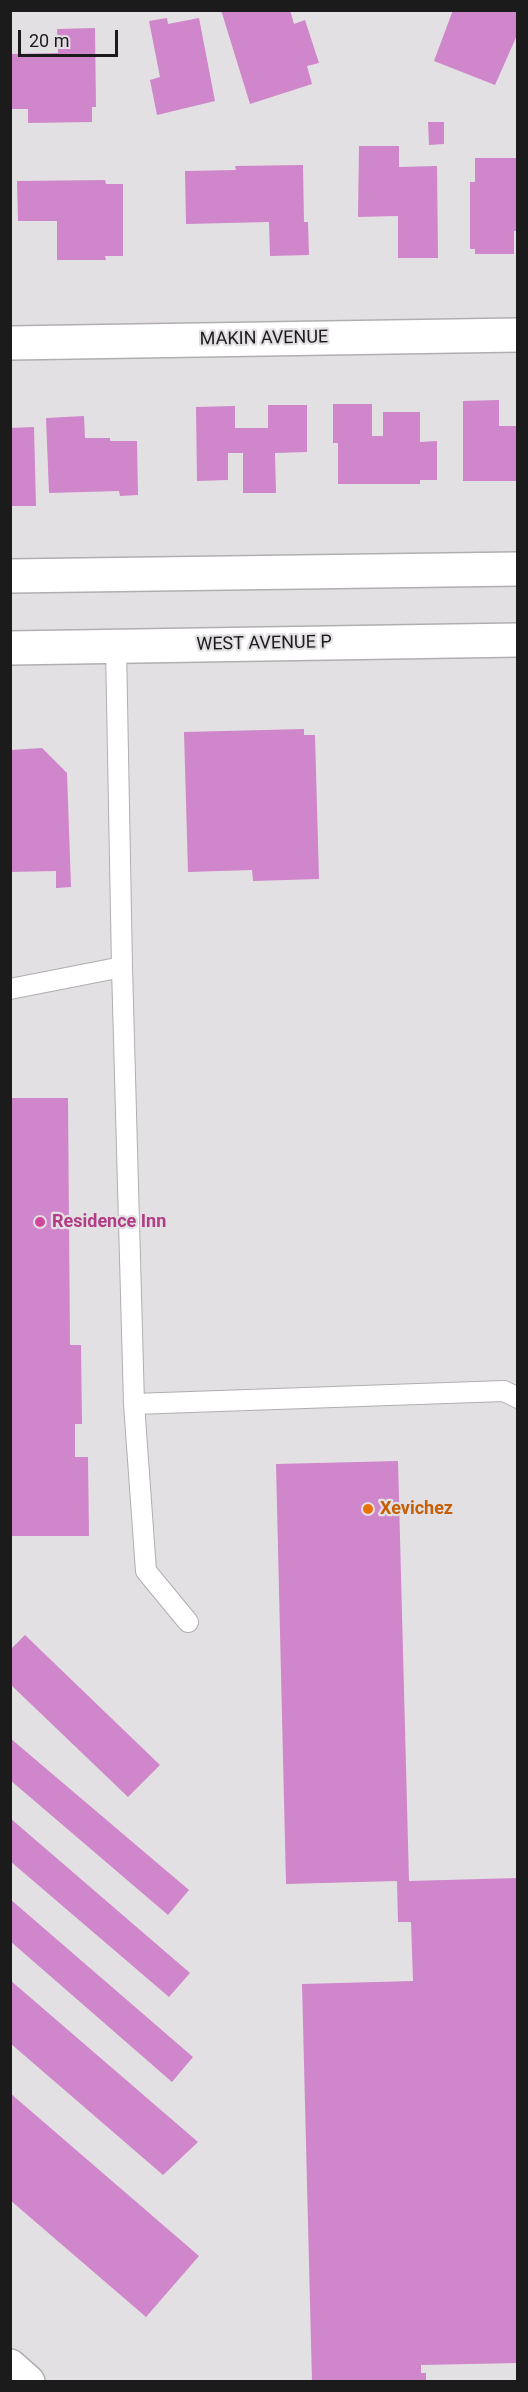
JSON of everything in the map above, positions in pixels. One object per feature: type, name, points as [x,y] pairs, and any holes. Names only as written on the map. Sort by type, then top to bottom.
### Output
[{"type":"main road","name":"MAKIN AVENUE","points":[[10,343],[518,335]]},
{"type":"main road","points":[[10,576],[518,569]]},
{"type":"main road","name":"WEST AVENUE P","points":[[10,648],[518,639]]},
{"type":"main road","points":[[10,2366],[28,2382]]},
{"type":"lane","points":[[116,646],[134,1404],[146,1571],[188,1622]]},
{"type":"lane","points":[[10,989],[122,967]]},
{"type":"lane","points":[[134,1404],[504,1391],[518,1398]]},
{"type":"building","points":[[221,10],[290,10],[294,24],[305,20],[319,63],[307,66],[312,84],[250,104]]},
{"type":"building","points":[[453,10],[518,10],[518,33],[495,85],[434,61]]},
{"type":"building","points":[[167,18],[168,24],[199,18],[215,101],[157,115],[150,80],[160,77],[149,21]]},
{"type":"building","points":[[95,28],[96,107],[92,107],[92,122],[28,123],[28,109],[10,109],[10,54],[58,53],[57,29]]},
{"type":"building","points":[[428,122],[444,122],[444,144],[429,145]]},
{"type":"building","points":[[359,146],[399,146],[399,167],[437,166],[438,258],[398,258],[398,216],[358,217]]},
{"type":"building","points":[[475,158],[518,158],[518,231],[514,231],[514,254],[475,254],[475,249],[470,249],[470,182],[475,182]]},
{"type":"building","points":[[303,165],[304,222],[308,222],[309,255],[270,256],[269,222],[186,224],[185,171],[236,170],[235,166]]},
{"type":"building","points":[[105,180],[106,184],[123,184],[123,256],[105,256],[106,260],[57,260],[57,221],[18,221],[17,181]]},
{"type":"building","points":[[499,400],[499,426],[518,426],[518,481],[463,481],[463,401]]},
{"type":"building","points":[[333,404],[372,404],[372,436],[383,436],[383,412],[420,412],[420,442],[437,441],[437,480],[420,480],[420,484],[338,484],[338,443],[333,443]]},
{"type":"building","points":[[268,405],[307,405],[307,452],[275,453],[276,493],[243,493],[243,453],[228,453],[228,480],[197,481],[196,407],[235,406],[235,428],[268,428]]},
{"type":"building","points":[[84,416],[85,438],[137,441],[138,495],[120,496],[119,491],[49,493],[46,418]]},
{"type":"building","points":[[34,427],[36,506],[10,506],[10,428]]},
{"type":"building","points":[[304,729],[304,735],[315,735],[319,879],[253,881],[252,870],[188,872],[184,732]]},
{"type":"building","points":[[42,748],[67,773],[71,887],[56,888],[56,871],[10,872],[10,750]]},
{"type":"building","name":"Residence Inn","points":[[10,1098],[68,1098],[70,1345],[81,1345],[82,1424],[75,1424],[75,1457],[88,1457],[89,1536],[10,1536]]},
{"type":"building","points":[[398,1461],[409,1881],[518,1878],[518,2363],[421,2365],[421,2373],[426,2373],[426,2382],[312,2382],[302,1984],[413,1981],[411,1922],[398,1922],[397,1881],[286,1884],[276,1464]]},
{"type":"building","points":[[25,1635],[160,1765],[128,1797],[10,1684],[10,1650]]},
{"type":"building","points":[[10,1738],[189,1890],[168,1915],[10,1780]]},
{"type":"building","points":[[10,1818],[190,1973],[169,1997],[10,1861]]},
{"type":"building","points":[[10,1899],[193,2057],[172,2082],[10,1941]]},
{"type":"building","points":[[10,1980],[198,2142],[163,2175],[10,2043]]},
{"type":"building","points":[[10,2093],[199,2256],[146,2317],[10,2200]]},
{"type":"place","name":"Residence Inn","points":[[40,1222]]},
{"type":"place","name":"Xevichez","points":[[368,1509]]}]
